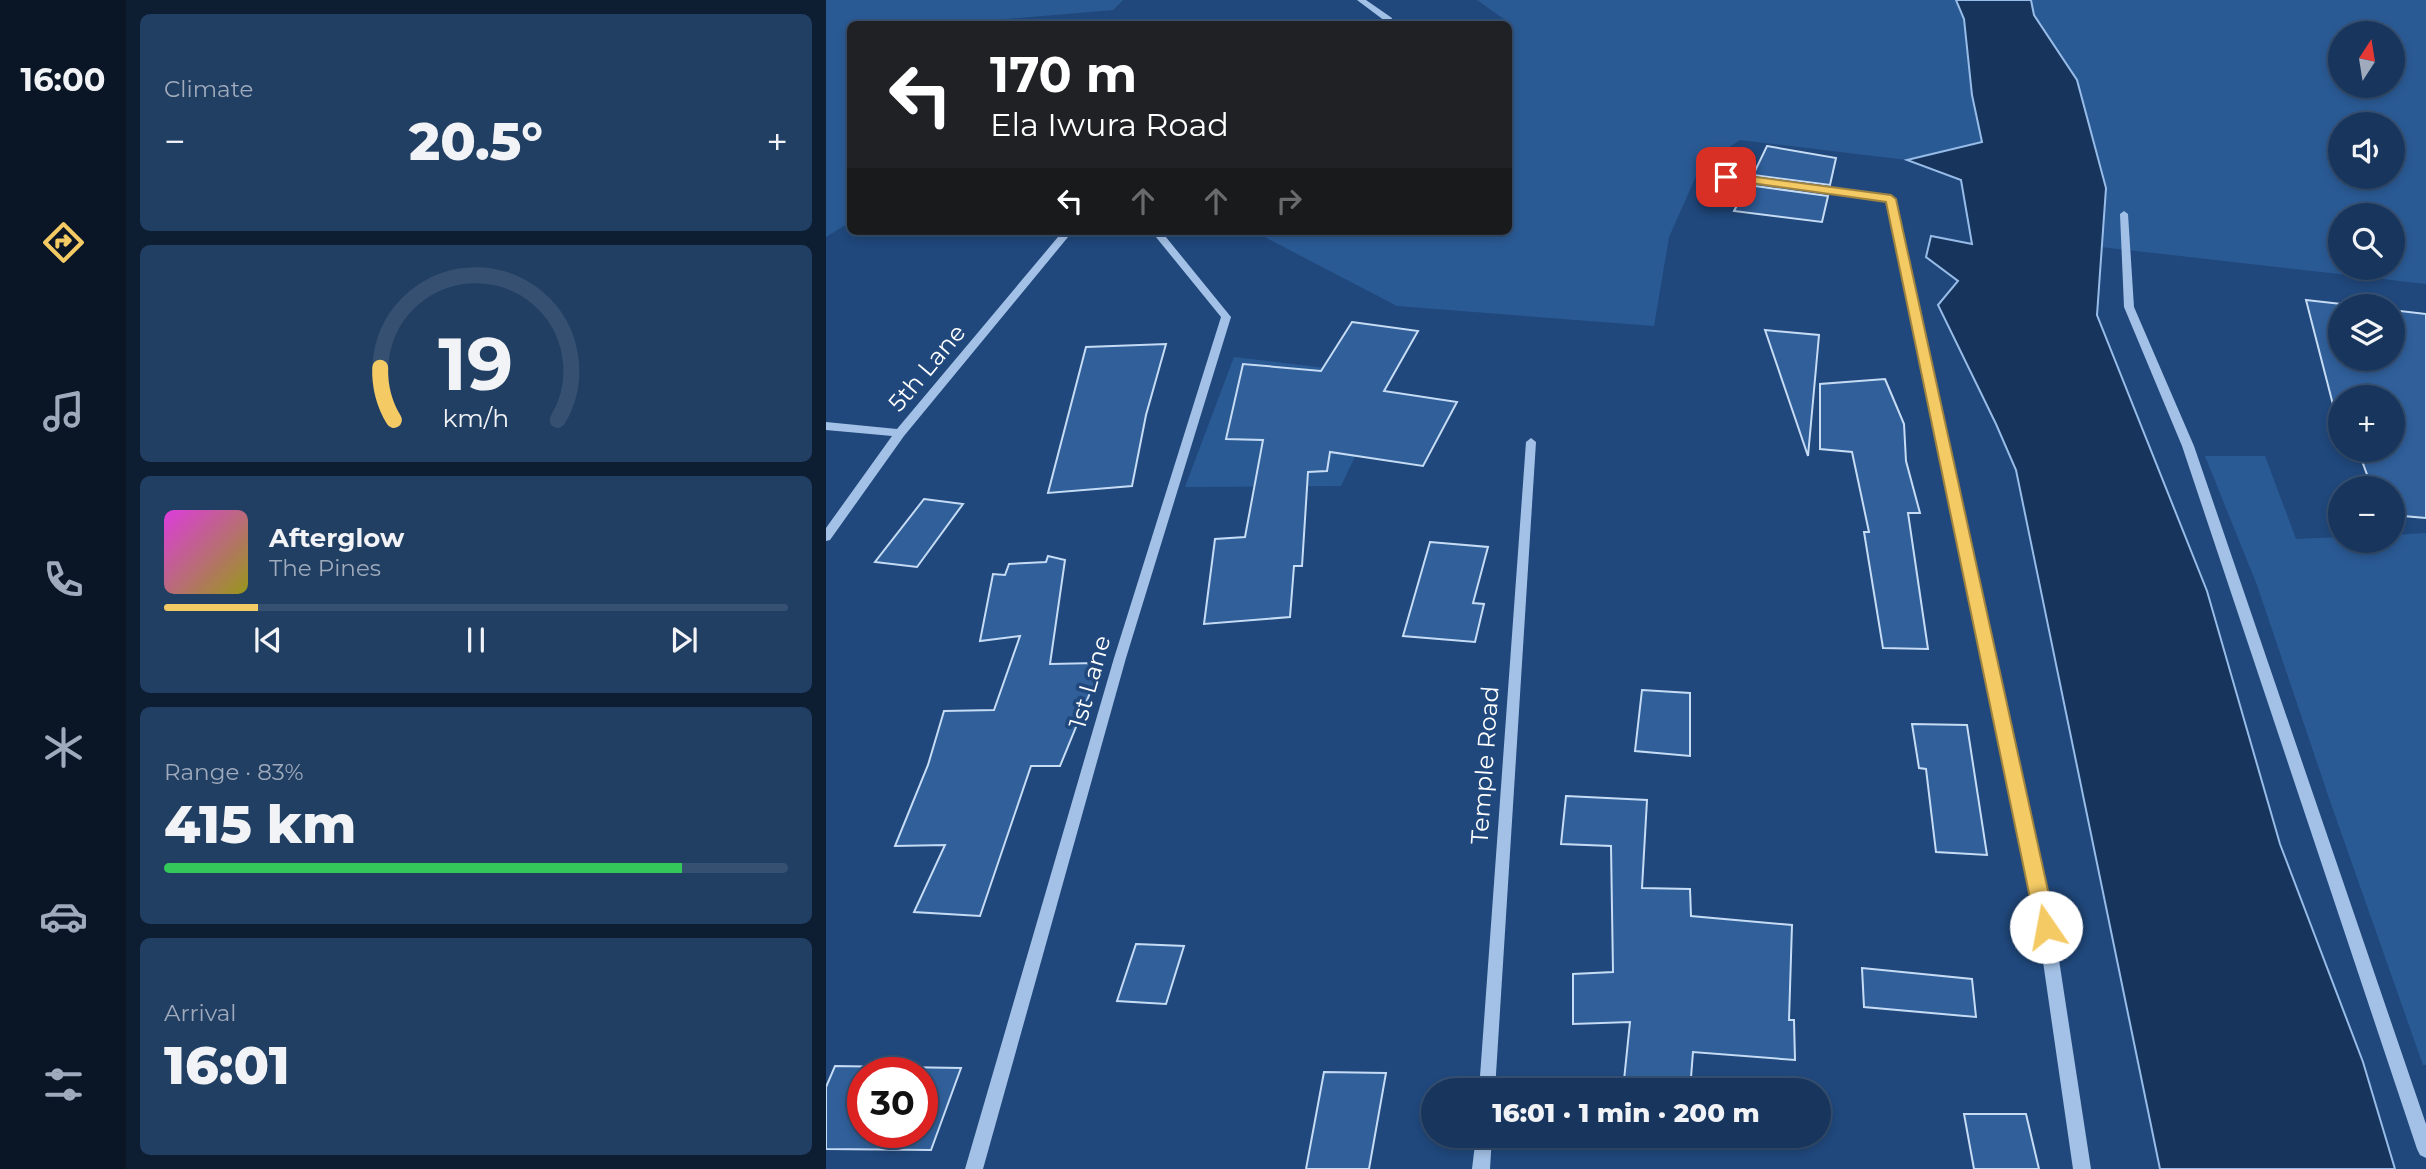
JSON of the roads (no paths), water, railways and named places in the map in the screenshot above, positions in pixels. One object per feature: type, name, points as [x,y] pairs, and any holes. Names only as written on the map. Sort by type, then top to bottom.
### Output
[{"type":"street","points":[[1361,0],[1388,21]]},
{"type":"street","points":[[1726,177],[1891,199],[2046,927],[2082,1169]]},
{"type":"street","points":[[2124,214],[2129,307],[2188,446],[2426,1149]]},
{"type":"street","name":"5th Lane","points":[[826,537],[900,433],[1065,235]]},
{"type":"street","name":"1st Lane","points":[[974,1169],[1120,658],[1226,317],[1159,235]]},
{"type":"street","points":[[826,426],[900,433]]},
{"type":"street","name":"Temple Road","points":[[1488,1078],[1531,442]]},
{"type":"street","points":[[1481,1169],[1483,1148]]}]
